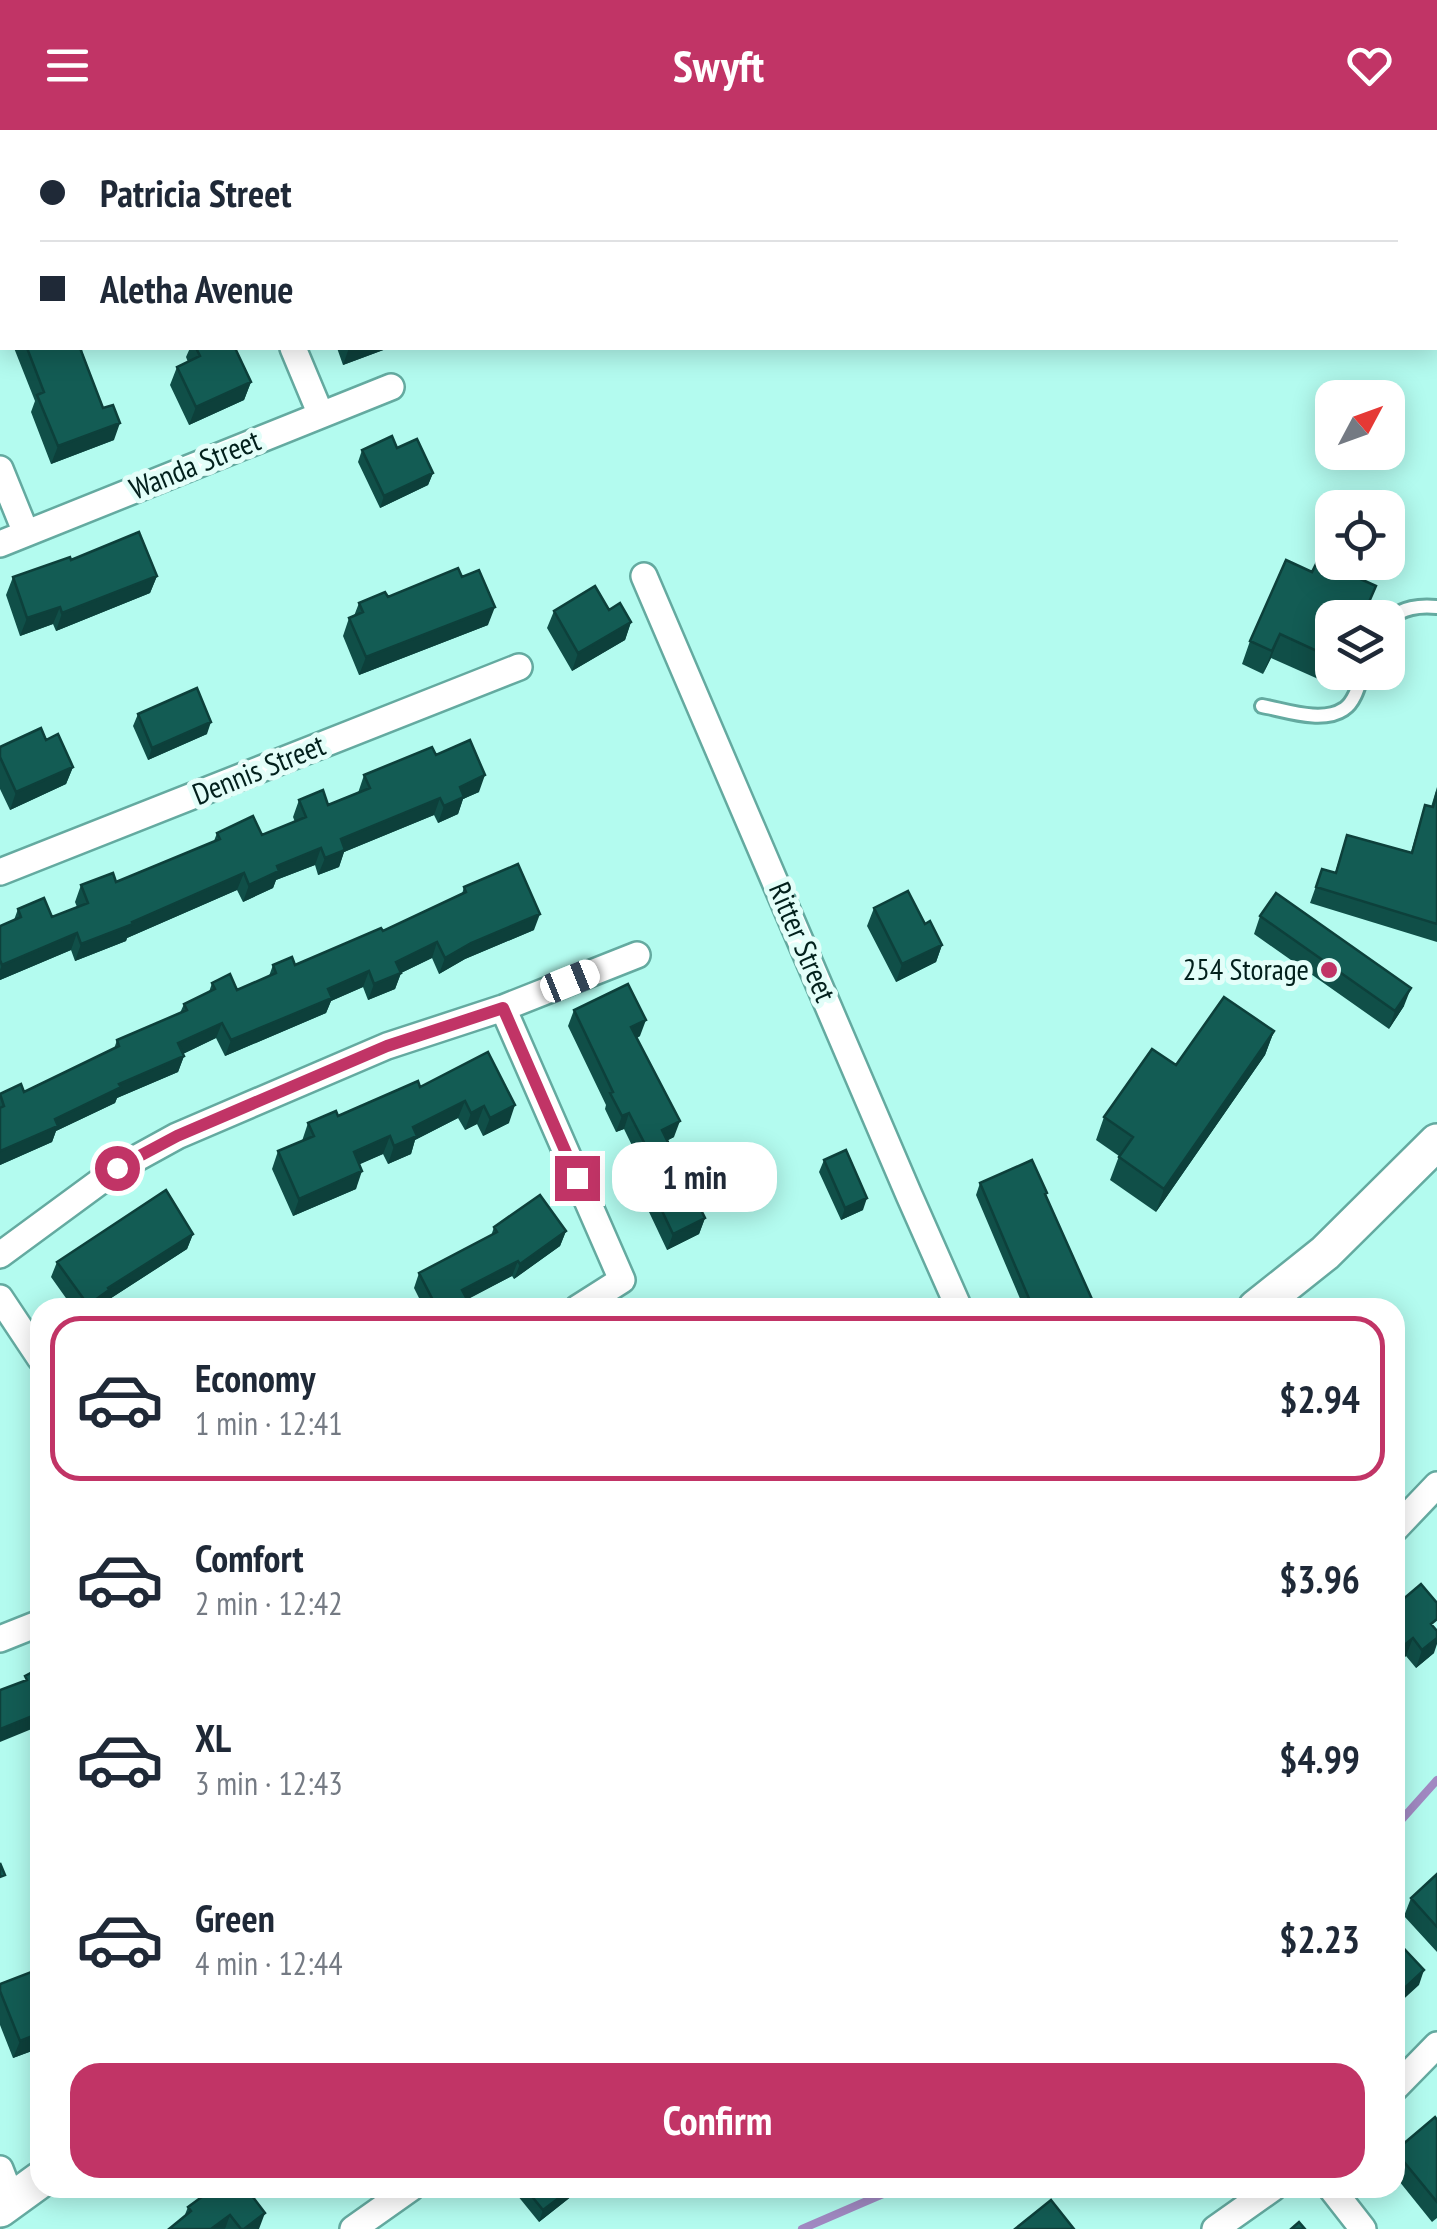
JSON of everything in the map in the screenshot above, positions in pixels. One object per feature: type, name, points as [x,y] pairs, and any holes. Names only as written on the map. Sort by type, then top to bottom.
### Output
[{"type":"main road","points":[[1269,1298],[1325,1254],[1437,1142]]},
{"type":"street","points":[[293,350],[321,415]]},
{"type":"street","name":"Wanda Street","points":[[0,544],[391,386]]},
{"type":"street","points":[[0,469],[26,534]]},
{"type":"street","name":"Ritter Street","points":[[644,576],[955,1298]]},
{"type":"street","name":"Dennis Street","points":[[0,872],[519,667]]},
{"type":"street","points":[[0,1255],[117,1168],[177,1136],[387,1046],[503,1008],[636,955]]},
{"type":"street","points":[[503,1008],[622,1280],[594,1298]]},
{"type":"street","points":[[0,1298],[30,1343]]},
{"type":"street","points":[[1405,1520],[1437,1486]]},
{"type":"street","points":[[0,1639],[30,1627]]},
{"type":"street","points":[[1405,2078],[1437,2046]]},
{"type":"street","points":[[353,2229],[397,2198]]},
{"type":"street","points":[[1215,2229],[1259,2198]]},
{"type":"street","points":[[1339,2198],[1363,2229]]},
{"type":"lane","points":[[1405,610],[1437,607]]},
{"type":"lane","points":[[1262,706],[1310,715],[1334,713],[1345,709],[1357,690]]},
{"type":"building","points":[[28,350],[81,350],[103,408],[113,405],[120,423],[58,446],[37,395],[44,392]]},
{"type":"building","points":[[197,350],[236,350],[251,382],[196,407],[177,367],[200,356]]},
{"type":"building","points":[[392,436],[397,448],[417,439],[433,473],[384,496],[362,450]]},
{"type":"building","points":[[139,532],[157,576],[62,613],[60,607],[27,618],[13,577],[70,557],[71,560]]},
{"type":"building","points":[[1286,560],[1312,572],[1315,566],[1315,580],[1363,580],[1376,586],[1370,600],[1315,600],[1315,650],[1280,634],[1272,651],[1250,641]]},
{"type":"building","points":[[458,568],[462,577],[479,570],[495,607],[366,657],[349,618],[363,612],[359,603],[385,592],[388,597]]},
{"type":"building","points":[[595,586],[609,610],[620,603],[631,622],[578,653],[554,611]]},
{"type":"building","points":[[197,688],[211,722],[152,748],[138,714]]},
{"type":"building","points":[[41,728],[46,740],[58,734],[73,767],[16,792],[0,757],[0,747]]},
{"type":"building","points":[[470,740],[485,775],[460,787],[464,797],[444,806],[440,798],[341,839],[345,850],[325,858],[321,848],[277,866],[279,871],[249,885],[244,873],[81,944],[77,933],[2,965],[0,926],[21,917],[18,909],[44,898],[52,917],[88,903],[81,885],[113,873],[116,882],[220,839],[217,833],[253,816],[262,835],[306,817],[299,800],[323,790],[328,805],[370,788],[364,775],[432,747],[436,755]]},
{"type":"building","points":[[1437,792],[1437,924],[1316,887],[1322,869],[1336,873],[1347,835],[1412,853],[1425,805],[1433,807]]},
{"type":"building","points":[[518,864],[540,914],[445,958],[437,942],[396,962],[401,973],[374,984],[369,971],[328,989],[332,998],[231,1040],[222,1023],[178,1043],[184,1056],[119,1084],[121,1087],[55,1119],[58,1126],[0,1151],[0,1108],[4,1106],[0,1094],[21,1084],[24,1092],[119,1046],[117,1040],[187,1010],[184,1004],[215,989],[212,983],[230,974],[237,990],[276,973],[273,965],[292,957],[295,965],[381,928],[383,931],[466,892],[464,887]]},
{"type":"building","points":[[908,891],[925,924],[930,921],[942,945],[902,964],[874,908]]},
{"type":"building","points":[[1276,893],[1411,988],[1395,1011],[1260,916]]},
{"type":"building","points":[[628,984],[646,1020],[631,1027],[680,1121],[662,1130],[705,1218],[673,1234],[638,1160],[650,1154],[629,1113],[622,1116],[574,1010]]},
{"type":"building","points":[[1224,997],[1274,1031],[1164,1189],[1119,1157],[1133,1137],[1104,1117],[1152,1049],[1176,1065]]},
{"type":"building","points":[[488,1052],[515,1105],[490,1118],[484,1106],[471,1113],[465,1101],[413,1127],[417,1136],[394,1146],[390,1136],[354,1152],[362,1171],[299,1199],[278,1151],[314,1136],[308,1123],[336,1111],[338,1116],[418,1081],[420,1087]]},
{"type":"building","points":[[846,1150],[867,1198],[845,1208],[824,1160]]},
{"type":"building","points":[[1032,1160],[1091,1298],[1029,1298],[980,1183]]},
{"type":"building","points":[[166,1190],[193,1234],[98,1298],[83,1298],[57,1262]]},
{"type":"building","points":[[540,1195],[566,1231],[520,1264],[518,1261],[462,1290],[466,1298],[432,1298],[419,1273],[497,1232],[494,1227]]},
{"type":"building","points":[[1421,1584],[1437,1603],[1437,1619],[1431,1624],[1437,1638],[1422,1650],[1413,1638],[1405,1644],[1405,1598]]},
{"type":"building","points":[[30,1673],[30,1717],[0,1729],[0,1690],[27,1680],[25,1676]]},
{"type":"building","points":[[1437,1874],[1437,1927],[1411,1898]]},
{"type":"building","points":[[1405,1950],[1424,1970],[1405,1988]]},
{"type":"building","points":[[30,1972],[30,2037],[20,2041],[0,1984]]},
{"type":"building","points":[[1435,2117],[1437,2202],[1405,2163],[1405,2142]]},
{"type":"building","points":[[200,2198],[254,2198],[265,2213],[244,2229],[230,2215],[211,2229],[169,2229],[191,2211],[188,2207]]},
{"type":"building","points":[[533,2198],[559,2198],[543,2210]]},
{"type":"building","points":[[1051,2200],[1074,2229],[1015,2229]]},
{"type":"waterway","points":[[1405,1816],[1437,1780]]},
{"type":"waterway","points":[[802,2229],[874,2198]]},
{"type":"place","name":"254 Storage","points":[[1329,970]]},
{"type":"route","points":[[117,1168],[177,1136],[387,1046],[503,1008],[577,1178]]}]
